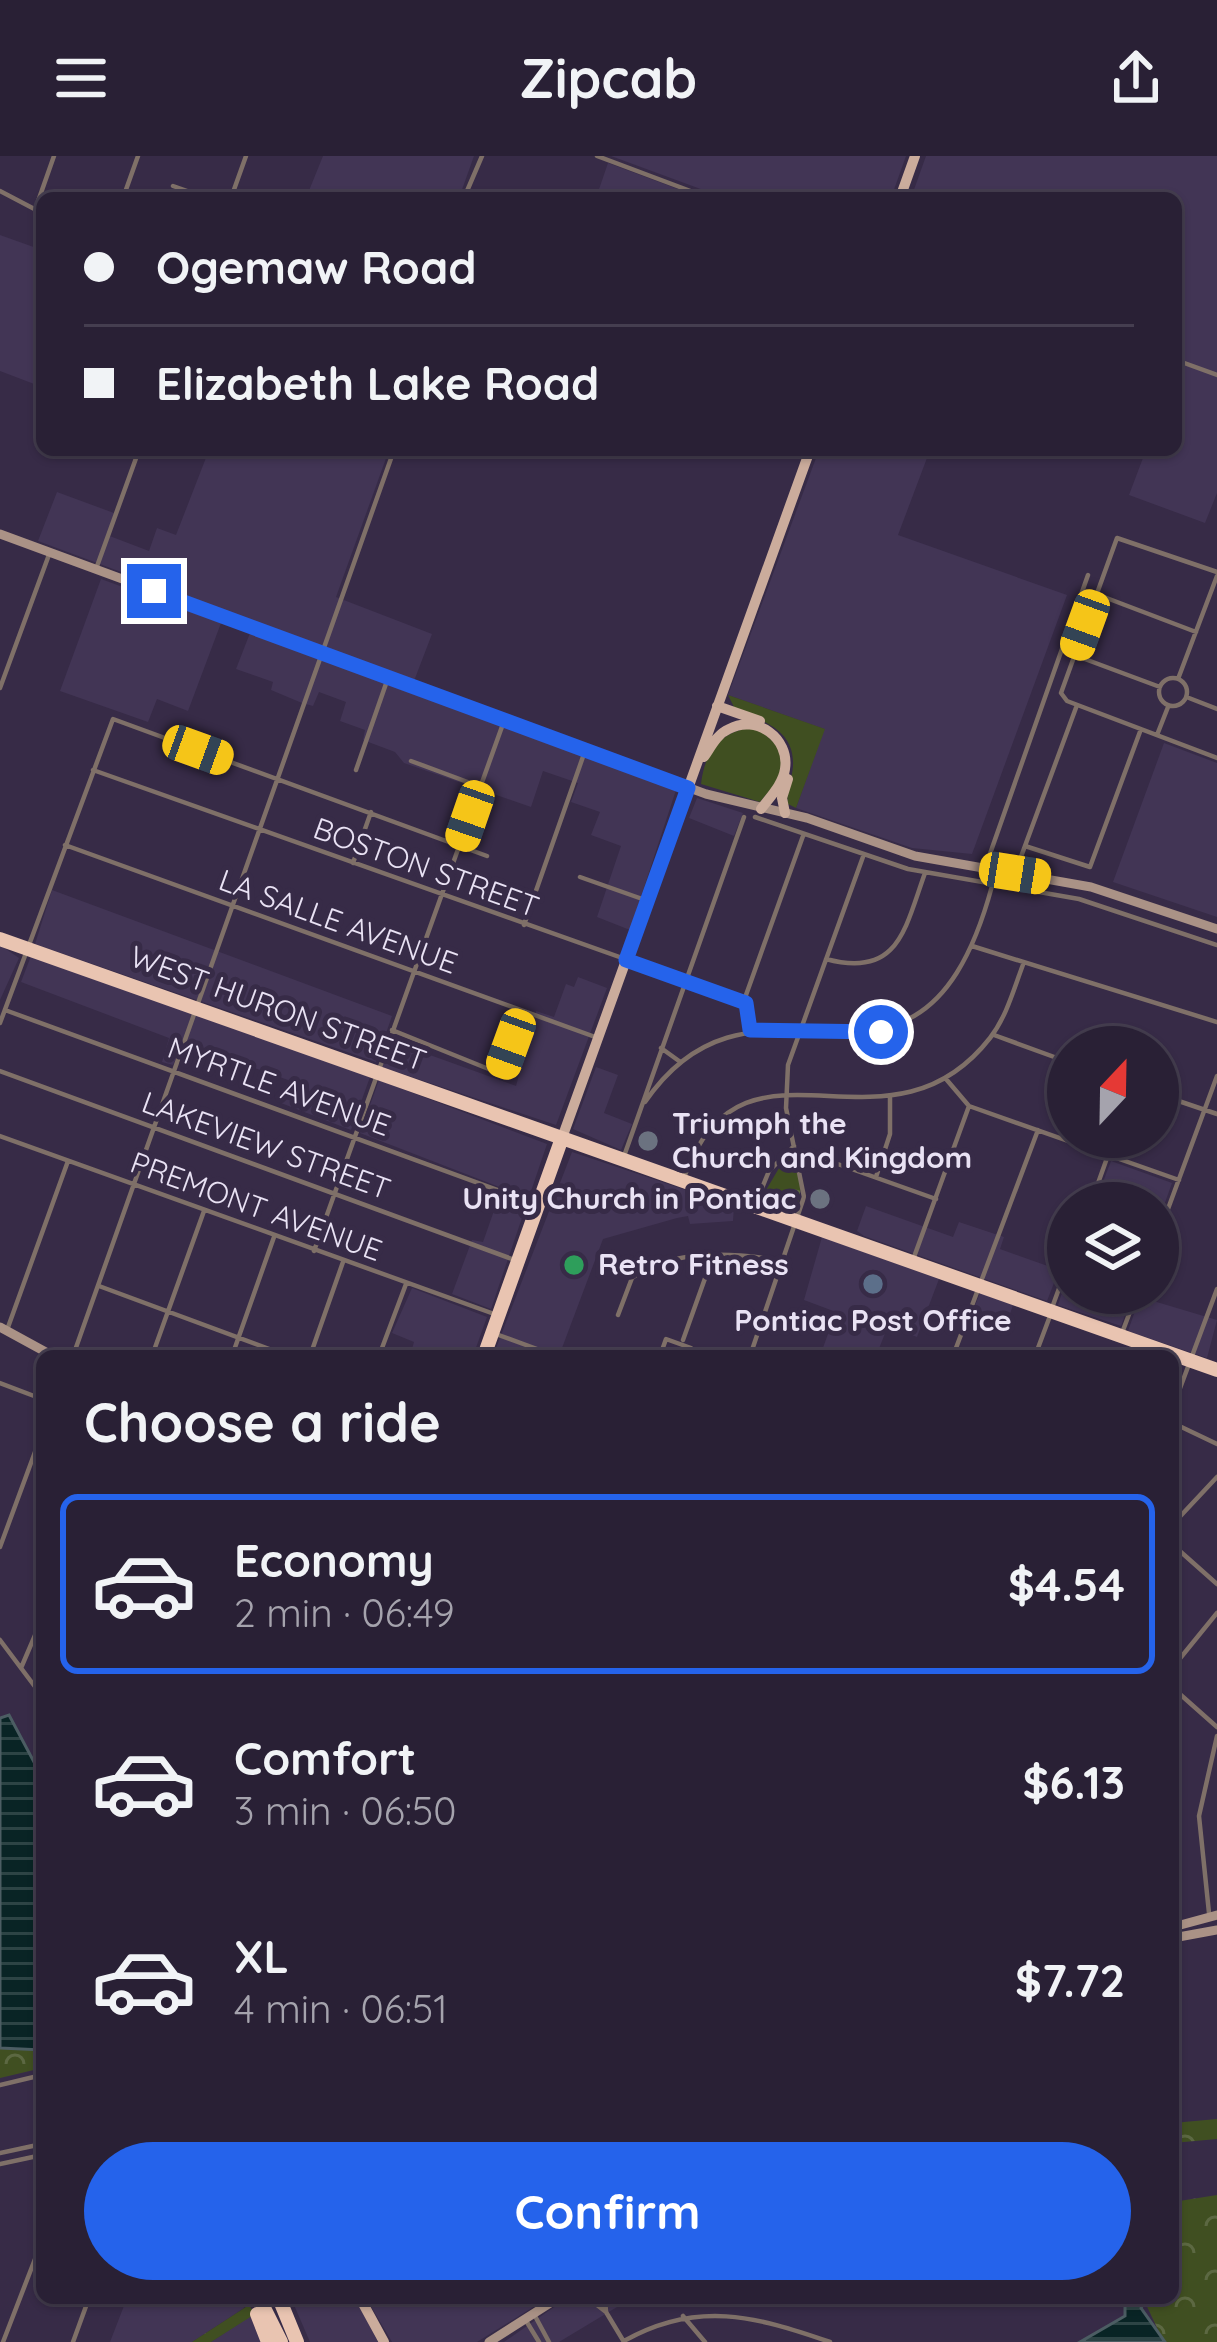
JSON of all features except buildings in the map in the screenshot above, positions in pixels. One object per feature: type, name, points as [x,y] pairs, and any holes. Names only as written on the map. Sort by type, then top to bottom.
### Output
[{"type":"highway","name":"WEST HURON STREET","points":[[0,939],[1047,1310]]},
{"type":"highway","points":[[486,1350],[562,1138]]},
{"type":"highway","name":"WEST HURON STREET","points":[[1059,1314],[1162,1350]]},
{"type":"highway","name":"WEST HURON STREET","points":[[1179,1356],[1217,1370]]},
{"type":"highway","points":[[257,2304],[268,2342]]},
{"type":"highway","points":[[258,2304],[280,2342]]},
{"type":"highway","points":[[282,2304],[298,2342]]},
{"type":"main road","points":[[902,192],[916,156]]},
{"type":"main road","points":[[562,1138],[807,456]]},
{"type":"main road","points":[[0,534],[758,813],[785,813],[915,856],[1083,885],[1217,929]]},
{"type":"main road","points":[[717,706],[765,722],[784,739],[791,762],[782,798],[785,813]]},
{"type":"main road","points":[[695,769],[727,730],[747,724],[768,730],[783,748],[785,770],[758,813]]},
{"type":"main road","points":[[4,1329],[42,1350]]},
{"type":"main road","points":[[1179,1925],[1214,1916]]},
{"type":"main road","points":[[1187,1923],[1188,1935]]},
{"type":"main road","points":[[1179,1937],[1217,1930]]},
{"type":"main road","points":[[363,2304],[384,2342]]},
{"type":"main road","points":[[488,2342],[548,2304]]},
{"type":"street","points":[[44,192],[54,156]]},
{"type":"street","points":[[125,192],[138,156]]},
{"type":"street","points":[[233,192],[245,156]]},
{"type":"street","points":[[467,192],[482,156]]},
{"type":"street","points":[[597,156],[693,192]]},
{"type":"street","points":[[173,186],[190,192]]},
{"type":"street","points":[[0,191],[36,210]]},
{"type":"street","points":[[1182,362],[1217,375]]},
{"type":"street","points":[[96,569],[137,456]]},
{"type":"street","points":[[75,1350],[392,456]]},
{"type":"street","points":[[1217,709],[1186,697],[1178,680],[1217,574],[1118,538],[1061,696],[1217,758]]},
{"type":"street","points":[[0,686],[50,552]]},
{"type":"street","points":[[985,868],[1088,575]]},
{"type":"street","points":[[1096,594],[1196,632]]},
{"type":"street","points":[[1074,655],[1160,687],[1178,680]]},
{"type":"street","points":[[356,770],[388,678]]},
{"type":"street","points":[[1160,687],[1168,706]]},
{"type":"street","points":[[1157,735],[1168,706],[1186,697]]},
{"type":"street","points":[[1015,873],[1077,705]]},
{"type":"street","points":[[0,1023],[110,721],[487,856]]},
{"type":"street","points":[[314,1252],[504,721]]},
{"type":"street","points":[[1025,846],[1089,867],[1142,729]]},
{"type":"street","points":[[524,925],[585,751]]},
{"type":"street","points":[[411,761],[481,787]]},
{"type":"street","name":"BOSTON STREET","points":[[93,770],[746,1003]]},
{"type":"street","points":[[352,865],[371,812]]},
{"type":"street","points":[[758,813],[804,834],[925,873],[1087,901],[1217,945]]},
{"type":"street","points":[[623,1159],[744,818]]},
{"type":"street","points":[[750,1030],[746,1003],[804,834]]},
{"type":"street","name":"LA SALLE AVENUE","points":[[65,845],[598,1038]]},
{"type":"street","points":[[752,1350],[805,1194],[785,1096],[800,1030],[864,854]]},
{"type":"street","points":[[826,959],[856,966],[888,953],[903,934],[925,873]]},
{"type":"street","points":[[580,877],[648,901]]},
{"type":"street","points":[[645,1102],[679,1061],[712,1041],[750,1030],[866,1033],[901,1026],[937,998],[971,946],[993,884]]},
{"type":"street","points":[[1163,927],[1168,913]]},
{"type":"street","points":[[971,946],[1217,1022]]},
{"type":"street","points":[[684,1180],[698,1144],[719,1117],[749,1098],[890,1098],[945,1078],[992,1034],[1024,962]]},
{"type":"street","name":"MYRTLE AVENUE","points":[[4,1010],[538,1205]]},
{"type":"street","points":[[392,1030],[500,1074],[523,1011]]},
{"type":"street","points":[[992,1034],[1047,1054]]},
{"type":"street","points":[[661,1048],[679,1061]]},
{"type":"street","name":"LAKEVIEW STREET","points":[[0,1071],[518,1262]]},
{"type":"street","points":[[1117,1158],[1179,1180],[1217,1076]]},
{"type":"street","points":[[945,1078],[969,1106],[1047,1133]]},
{"type":"street","points":[[876,1177],[890,1132],[890,1098]]},
{"type":"street","points":[[1179,1101],[1217,1114]]},
{"type":"street","points":[[912,1262],[969,1106]]},
{"type":"street","points":[[955,1350],[1038,1130]]},
{"type":"street","name":"PREMONT AVENUE","points":[[1,1138],[499,1316]]},
{"type":"street","points":[[755,1206],[769,1172],[794,1146]]},
{"type":"street","points":[[4,1329],[68,1161]]},
{"type":"street","points":[[799,1165],[827,1161],[936,1199]]},
{"type":"street","points":[[154,1350],[204,1211]]},
{"type":"street","points":[[234,1350],[274,1237]]},
{"type":"street","points":[[618,1315],[636,1274],[713,1256],[784,1262]]},
{"type":"street","points":[[683,1340],[713,1256]]},
{"type":"street","points":[[312,1350],[343,1262]]},
{"type":"street","points":[[382,1350],[406,1284]]},
{"type":"street","points":[[98,1286],[271,1350]]},
{"type":"street","points":[[1179,1391],[1217,1289]]},
{"type":"street","points":[[1037,1350],[1050,1314]]},
{"type":"street","points":[[1121,1336],[1129,1314]]},
{"type":"street","points":[[493,1333],[540,1350]]},
{"type":"street","points":[[662,1350],[666,1339],[690,1350]]},
{"type":"street","points":[[0,1383],[36,1397]]},
{"type":"street","points":[[1179,1426],[1217,1444]]},
{"type":"street","points":[[0,1547],[36,1449]]},
{"type":"street","points":[[1179,1517],[1217,1477]]},
{"type":"street","points":[[1179,1550],[1217,1584]]},
{"type":"street","points":[[1179,1660],[1217,1613]]},
{"type":"street","points":[[21,1668],[36,1633]]},
{"type":"street","points":[[0,1640],[36,1688]]},
{"type":"street","points":[[1179,1693],[1217,1727]]},
{"type":"street","points":[[1214,1916],[1199,1816],[1217,1736]]},
{"type":"street","points":[[0,2085],[36,2076]]},
{"type":"street","points":[[0,2153],[36,2145]]},
{"type":"street","points":[[0,2164],[36,2156]]},
{"type":"street","points":[[3,2342],[36,2257]]},
{"type":"street","points":[[73,2342],[87,2304]]},
{"type":"street","points":[[596,2304],[624,2342],[682,2316],[743,2314],[830,2342]]},
{"type":"street","points":[[605,2304],[606,2312]]},
{"type":"street","points":[[529,2316],[539,2342]]},
{"type":"street","points":[[529,2316],[549,2342]]},
{"type":"street","points":[[682,2316],[705,2342]]},
{"type":"shaded area","points":[[323,156],[474,156],[461,192],[308,192]]},
{"type":"shaded area","points":[[611,156],[906,156],[893,192],[709,192]]},
{"type":"shaded area","points":[[926,156],[1217,156],[1217,493],[1205,523],[1129,495],[1144,456],[1182,456],[1182,192],[913,192]]},
{"type":"shaded area","points":[[608,163],[686,192],[598,192]]},
{"type":"shaded area","points":[[0,235],[36,248],[36,385],[0,371]]},
{"type":"shaded area","points":[[207,456],[387,456],[336,597],[432,634],[414,681],[38,541],[57,492],[114,513],[107,535],[149,551],[157,528],[176,535]]},
{"type":"shaded area","points":[[817,456],[928,456],[898,535],[1067,595],[972,854],[912,848],[796,808],[824,729],[728,695]]},
{"type":"shaded area","points":[[101,579],[221,623],[188,711],[157,699],[148,722],[60,691]]},
{"type":"shaded area","points":[[250,633],[676,790],[630,930],[597,917],[621,846],[591,835],[600,812],[571,802],[578,783],[543,771],[531,807],[404,763],[395,752],[363,740],[365,730],[340,721],[346,702],[319,692],[313,706],[302,703],[271,690],[273,682],[236,669]]},
{"type":"shaded area","points":[[1164,743],[1217,763],[1217,917],[1113,882]]},
{"type":"shaded area","points":[[697,798],[743,813],[734,836],[689,818]]},
{"type":"shaded area","points":[[52,890],[392,1016],[376,1062],[35,944]]},
{"type":"shaded area","points":[[0,945],[19,958],[0,1000]]},
{"type":"shaded area","points":[[31,956],[370,1077],[351,1130],[281,1103],[288,1080],[183,1042],[173,1065],[162,1062],[169,1038],[21,982]]},
{"type":"shaded area","points":[[578,977],[607,988],[556,1125],[382,1067],[391,1041],[516,1086],[536,1011],[554,1017],[566,984],[574,987]]},
{"type":"shaded area","points":[[596,1067],[618,1075],[604,1113],[632,1124],[621,1150],[573,1129]]},
{"type":"shaded area","points":[[379,1080],[547,1144],[491,1309],[452,1294],[472,1240],[483,1242],[502,1188],[360,1133]]},
{"type":"shaded area","points":[[572,1152],[734,1206],[733,1221],[690,1224],[688,1216],[603,1239],[561,1350],[495,1350]]},
{"type":"shaded area","points":[[1111,1161],[1169,1182],[1103,1182]]},
{"type":"shaded area","points":[[866,1206],[953,1237],[959,1222],[1004,1237],[1000,1249],[1047,1266],[1047,1301],[864,1236],[857,1231]]},
{"type":"shaded area","points":[[822,1237],[939,1279],[917,1337],[888,1326],[878,1350],[822,1350],[836,1312],[804,1300]]},
{"type":"shaded area","points":[[412,1288],[487,1317],[475,1350],[412,1350],[414,1342],[392,1333]]},
{"type":"shaded area","points":[[980,1293],[1013,1305],[1004,1332],[970,1318]]},
{"type":"shaded area","points":[[1179,1309],[1217,1320],[1207,1358],[1128,1331],[1134,1314],[1179,1314]]},
{"type":"shaded area","points":[[1085,1314],[1125,1314],[1121,1326]]},
{"type":"shaded area","points":[[9,1715],[36,1766],[36,2050],[0,2048],[0,1718]]},
{"type":"shaded area","points":[[125,2304],[243,2304],[244,2308],[192,2342],[110,2342]]},
{"type":"shaded area","points":[[294,2304],[358,2304],[378,2342],[310,2342]]},
{"type":"shaded area","points":[[370,2304],[538,2304],[477,2342],[392,2342]]},
{"type":"shaded area","points":[[558,2304],[622,2304],[559,2342],[504,2342]]},
{"type":"shaded area","points":[[1143,2304],[1141,2308],[1165,2342],[1080,2342],[1125,2316],[1125,2305]]},
{"type":"shaded area","points":[[251,2316],[263,2342],[211,2342]]},
{"type":"green space","points":[[728,695],[825,729],[796,808],[787,799],[793,766],[789,743],[775,728],[736,711]]},
{"type":"green space","points":[[757,727],[781,749],[781,777],[760,802],[701,784],[706,761],[717,744],[734,732]]},
{"type":"green space","points":[[785,1158],[795,1163],[801,1188],[797,1209],[762,1197]]},
{"type":"green space","points":[[0,2048],[36,2050],[36,2069],[0,2078]]},
{"type":"green space","points":[[1217,2119],[1217,2139],[1179,2142],[1179,2122]]},
{"type":"green space","points":[[1217,2195],[1217,2342],[1155,2342],[1159,2332],[1146,2304],[1179,2304],[1179,2201]]},
{"type":"green space","points":[[249,2305],[255,2314],[211,2342],[192,2342]]},
{"type":"place","name":"Triumph the Church and Kingdom","points":[[648,1141]]},
{"type":"place","name":"Unity Church in Pontiac","points":[[820,1199]]},
{"type":"place","name":"Retro Fitness","points":[[574,1265]]},
{"type":"place","name":"Pontiac Post Office","points":[[873,1284]]},
{"type":"route","points":[[154,591],[688,788],[626,960],[746,1003],[750,1030],[881,1032]]}]
